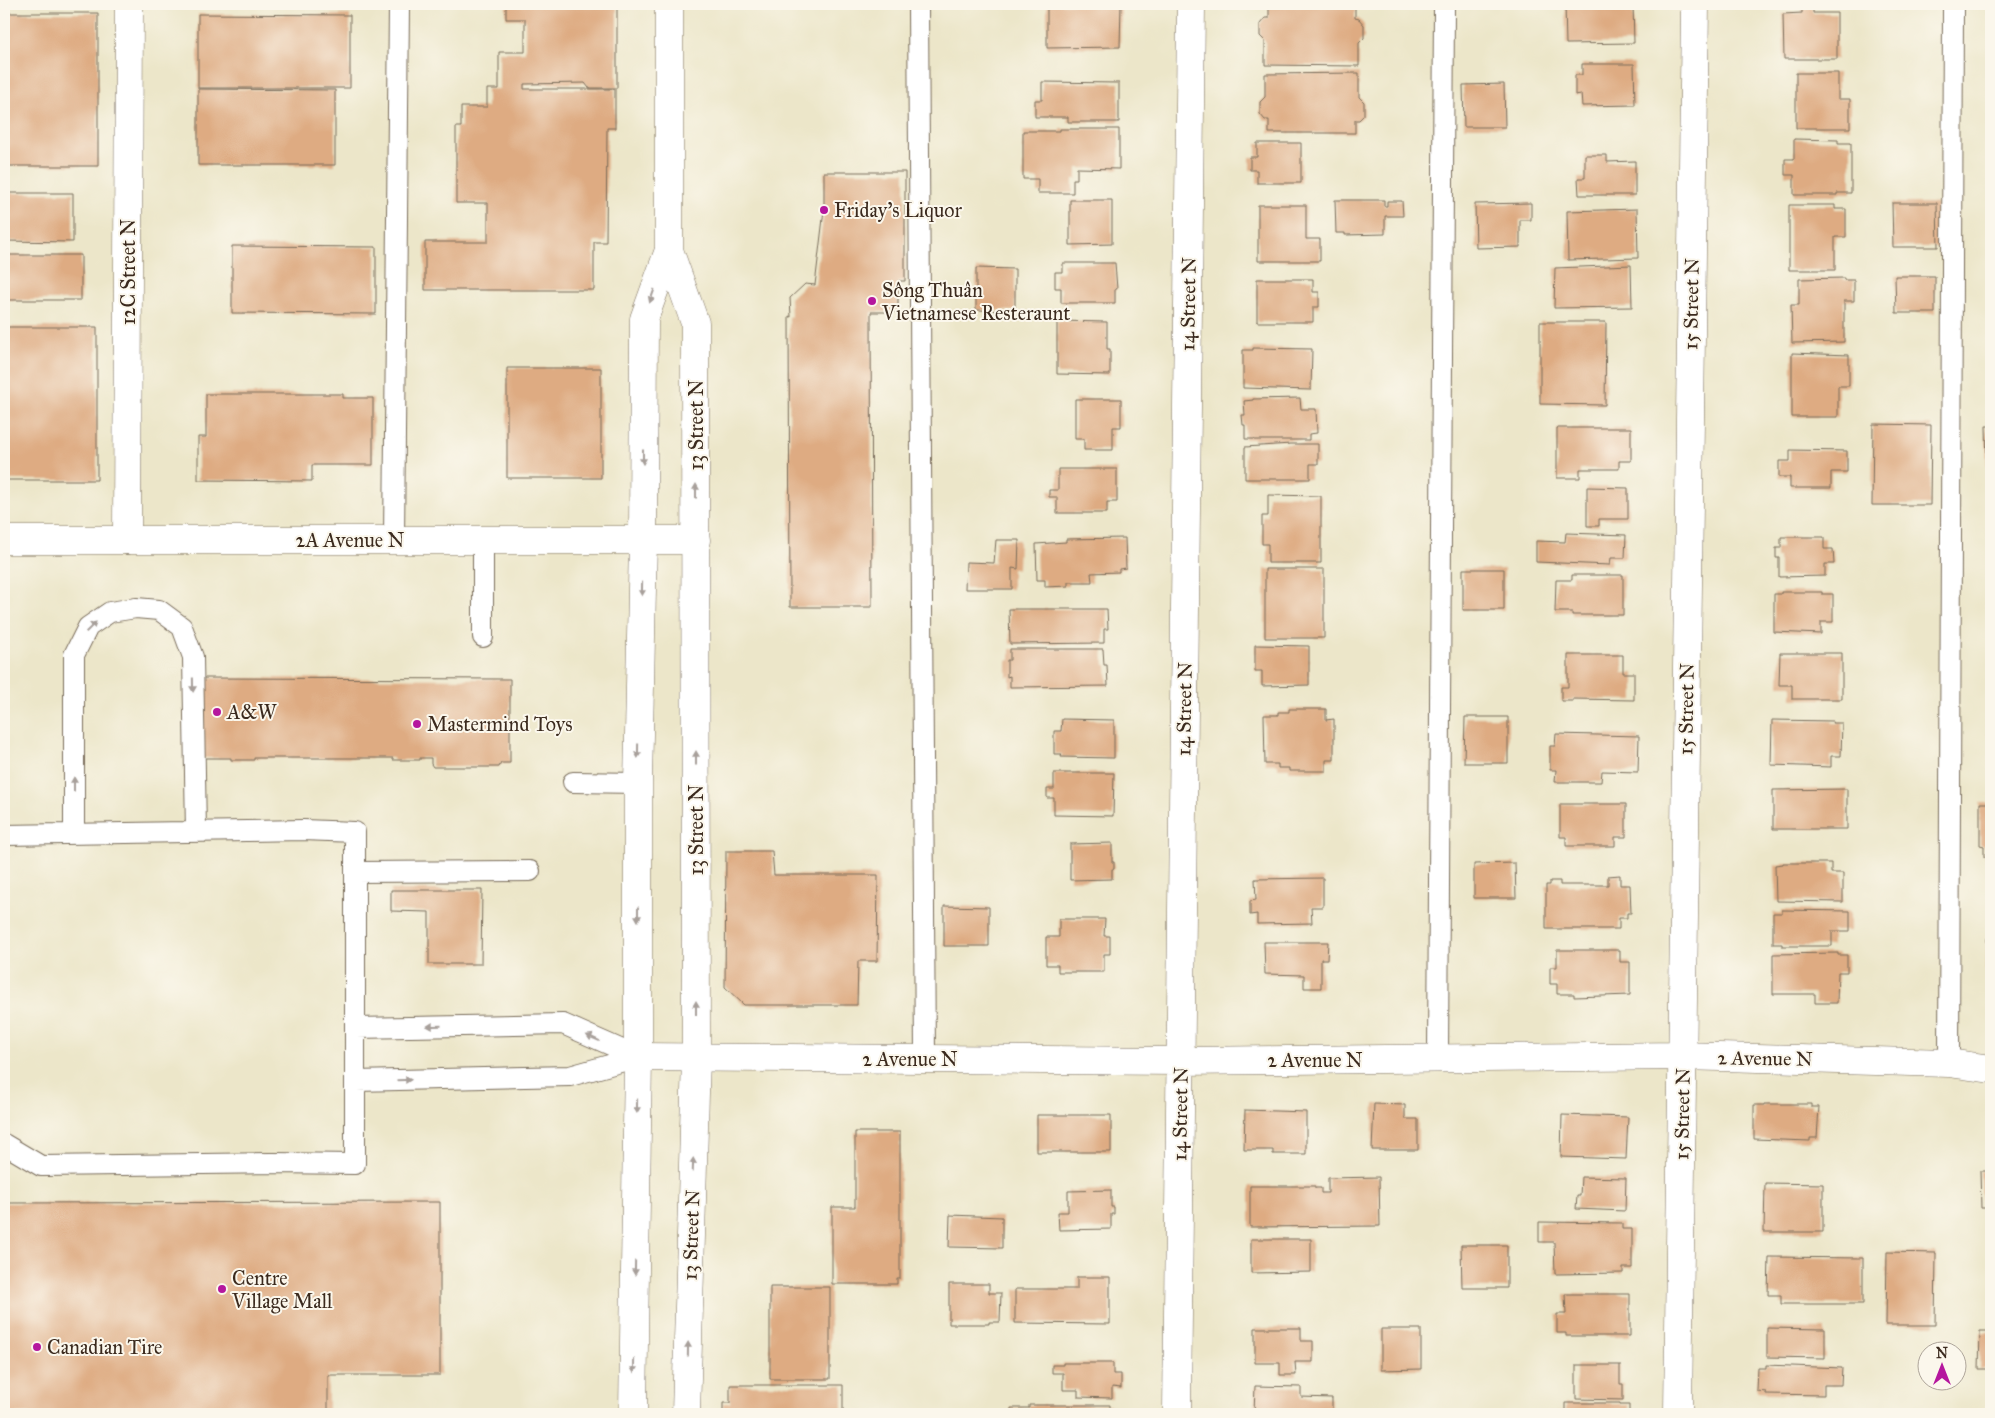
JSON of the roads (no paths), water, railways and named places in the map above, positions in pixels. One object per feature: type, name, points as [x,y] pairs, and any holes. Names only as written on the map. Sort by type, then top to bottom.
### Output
[{"type":"street","name":"12C Street N","points":[[127,540],[129,4]]},
{"type":"street","name":"13 Street N","points":[[669,4],[669,250],[695,323],[696,1057],[686,1414]]},
{"type":"street","name":"14 Street N","points":[[1177,1414],[1191,4]]},
{"type":"street","name":"15 Street N","points":[[1678,1414],[1695,4]]},
{"type":"street","name":"13 Street N","points":[[633,1414],[644,319],[669,250]]},
{"type":"street","name":"2A Avenue N","points":[[4,540],[696,540]]},
{"type":"street","name":"2 Avenue N","points":[[638,1057],[1180,1061],[1682,1056],[1949,1063],[1991,1069]]},
{"type":"lane","points":[[394,540],[399,4]]},
{"type":"lane","points":[[918,4],[925,1059]]},
{"type":"lane","points":[[1438,1059],[1444,4]]},
{"type":"lane","points":[[1949,1063],[1953,4]]},
{"type":"lane","points":[[483,540],[483,636]]},
{"type":"lane","points":[[74,833],[74,655],[88,627],[110,612],[136,608],[159,610],[182,626],[193,656],[196,832]]},
{"type":"lane","points":[[573,782],[638,783]]},
{"type":"lane","points":[[4,834],[303,830],[355,832],[356,1028],[355,1164],[263,1163],[41,1166],[4,1144]]},
{"type":"lane","points":[[355,872],[530,871]]},
{"type":"lane","points":[[356,1028],[563,1024],[638,1057]]},
{"type":"lane","points":[[356,1081],[570,1076],[638,1057]]},
{"type":"place","name":"Friday's Liquor","points":[[824,210]]},
{"type":"place","name":"Sông Thuân Vietnamese Resteraunt","points":[[872,301]]},
{"type":"place","name":"A&W","points":[[217,712]]},
{"type":"place","name":"Mastermind Toys","points":[[417,724]]},
{"type":"place","name":"Centre Village Mall","points":[[222,1289]]},
{"type":"place","name":"Canadian Tire","points":[[37,1347]]}]
